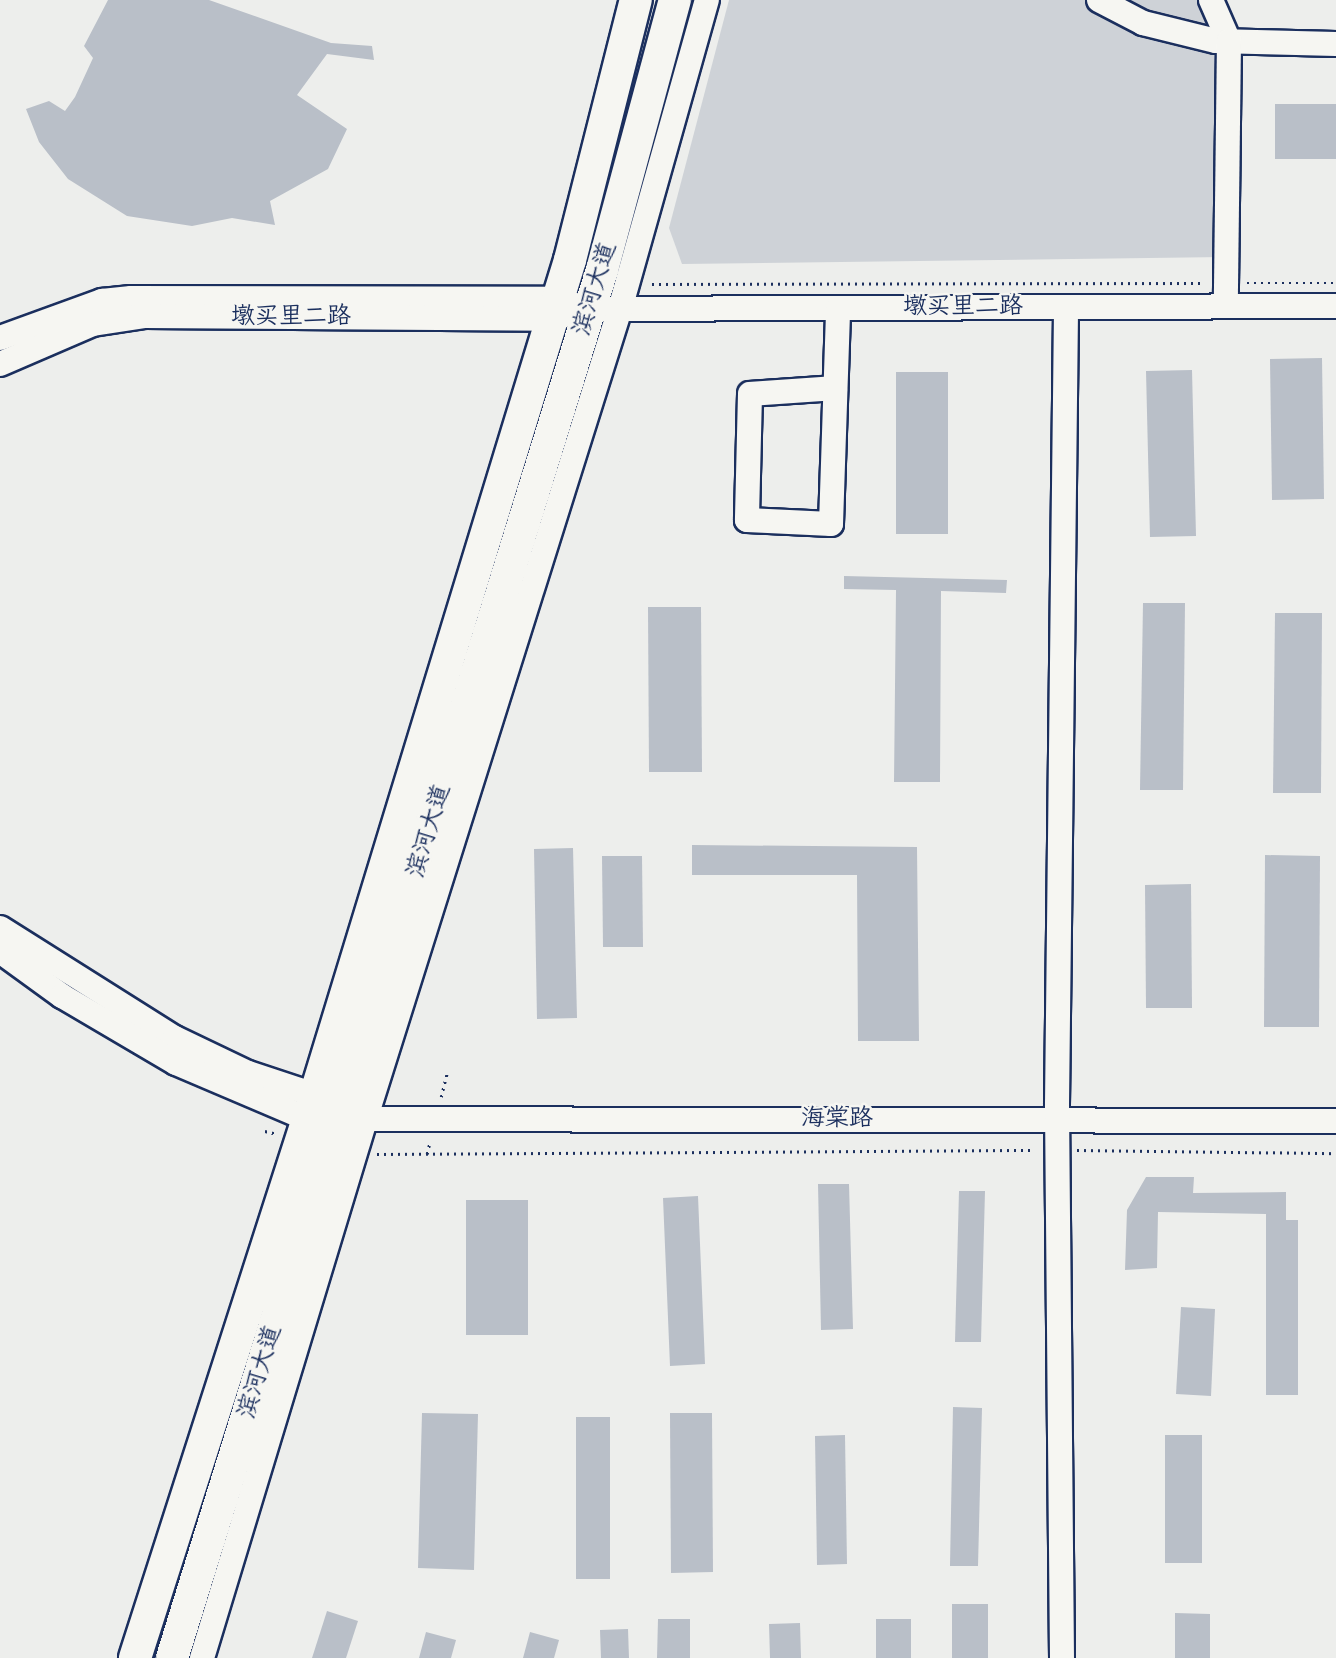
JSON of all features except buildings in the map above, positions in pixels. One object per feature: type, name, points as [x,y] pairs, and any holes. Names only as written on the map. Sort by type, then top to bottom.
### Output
[{"type":"main road","name":"滨河大道","points":[[172,1658],[335,1115],[552,309],[570,260],[636,0]]},
{"type":"main road","name":"滨河大道","points":[[135,1658],[335,1115],[605,309],[675,0]]},
{"type":"street","points":[[605,309],[707,0]]},
{"type":"street","points":[[1098,0],[1143,23],[1229,41],[1336,44]]},
{"type":"street","points":[[1211,0],[1229,41],[1226,294]]},
{"type":"street","name":"墩买里二路","points":[[0,364],[93,324],[145,316],[552,309],[1066,307],[1226,294],[1336,306]]},
{"type":"street","name":"墩买里二路","points":[[0,338],[102,301],[131,298],[552,309]]},
{"type":"street","points":[[1062,1658],[1057,1112],[1066,307]]},
{"type":"street","points":[[835,388],[750,394],[747,520],[831,524],[838,308]]},
{"type":"street","points":[[0,928],[175,1038],[335,1115],[355,1153],[202,1658]]},
{"type":"street","points":[[0,951],[62,996],[176,1063],[335,1115]]},
{"type":"street","name":"海棠路","points":[[335,1115],[1057,1112],[1336,1107]]},
{"type":"street","name":"海棠路","points":[[1057,1112],[1336,1121]]},
{"type":"path","points":[[652,284],[1226,294],[1336,283]]},
{"type":"path","points":[[265,1130],[335,1115]]},
{"type":"path","points":[[355,1153],[1058,1150],[1336,1153]]},
{"type":"shaded area","points":[[729,0],[1207,0],[1230,52],[1224,257],[682,264],[669,228]]}]
